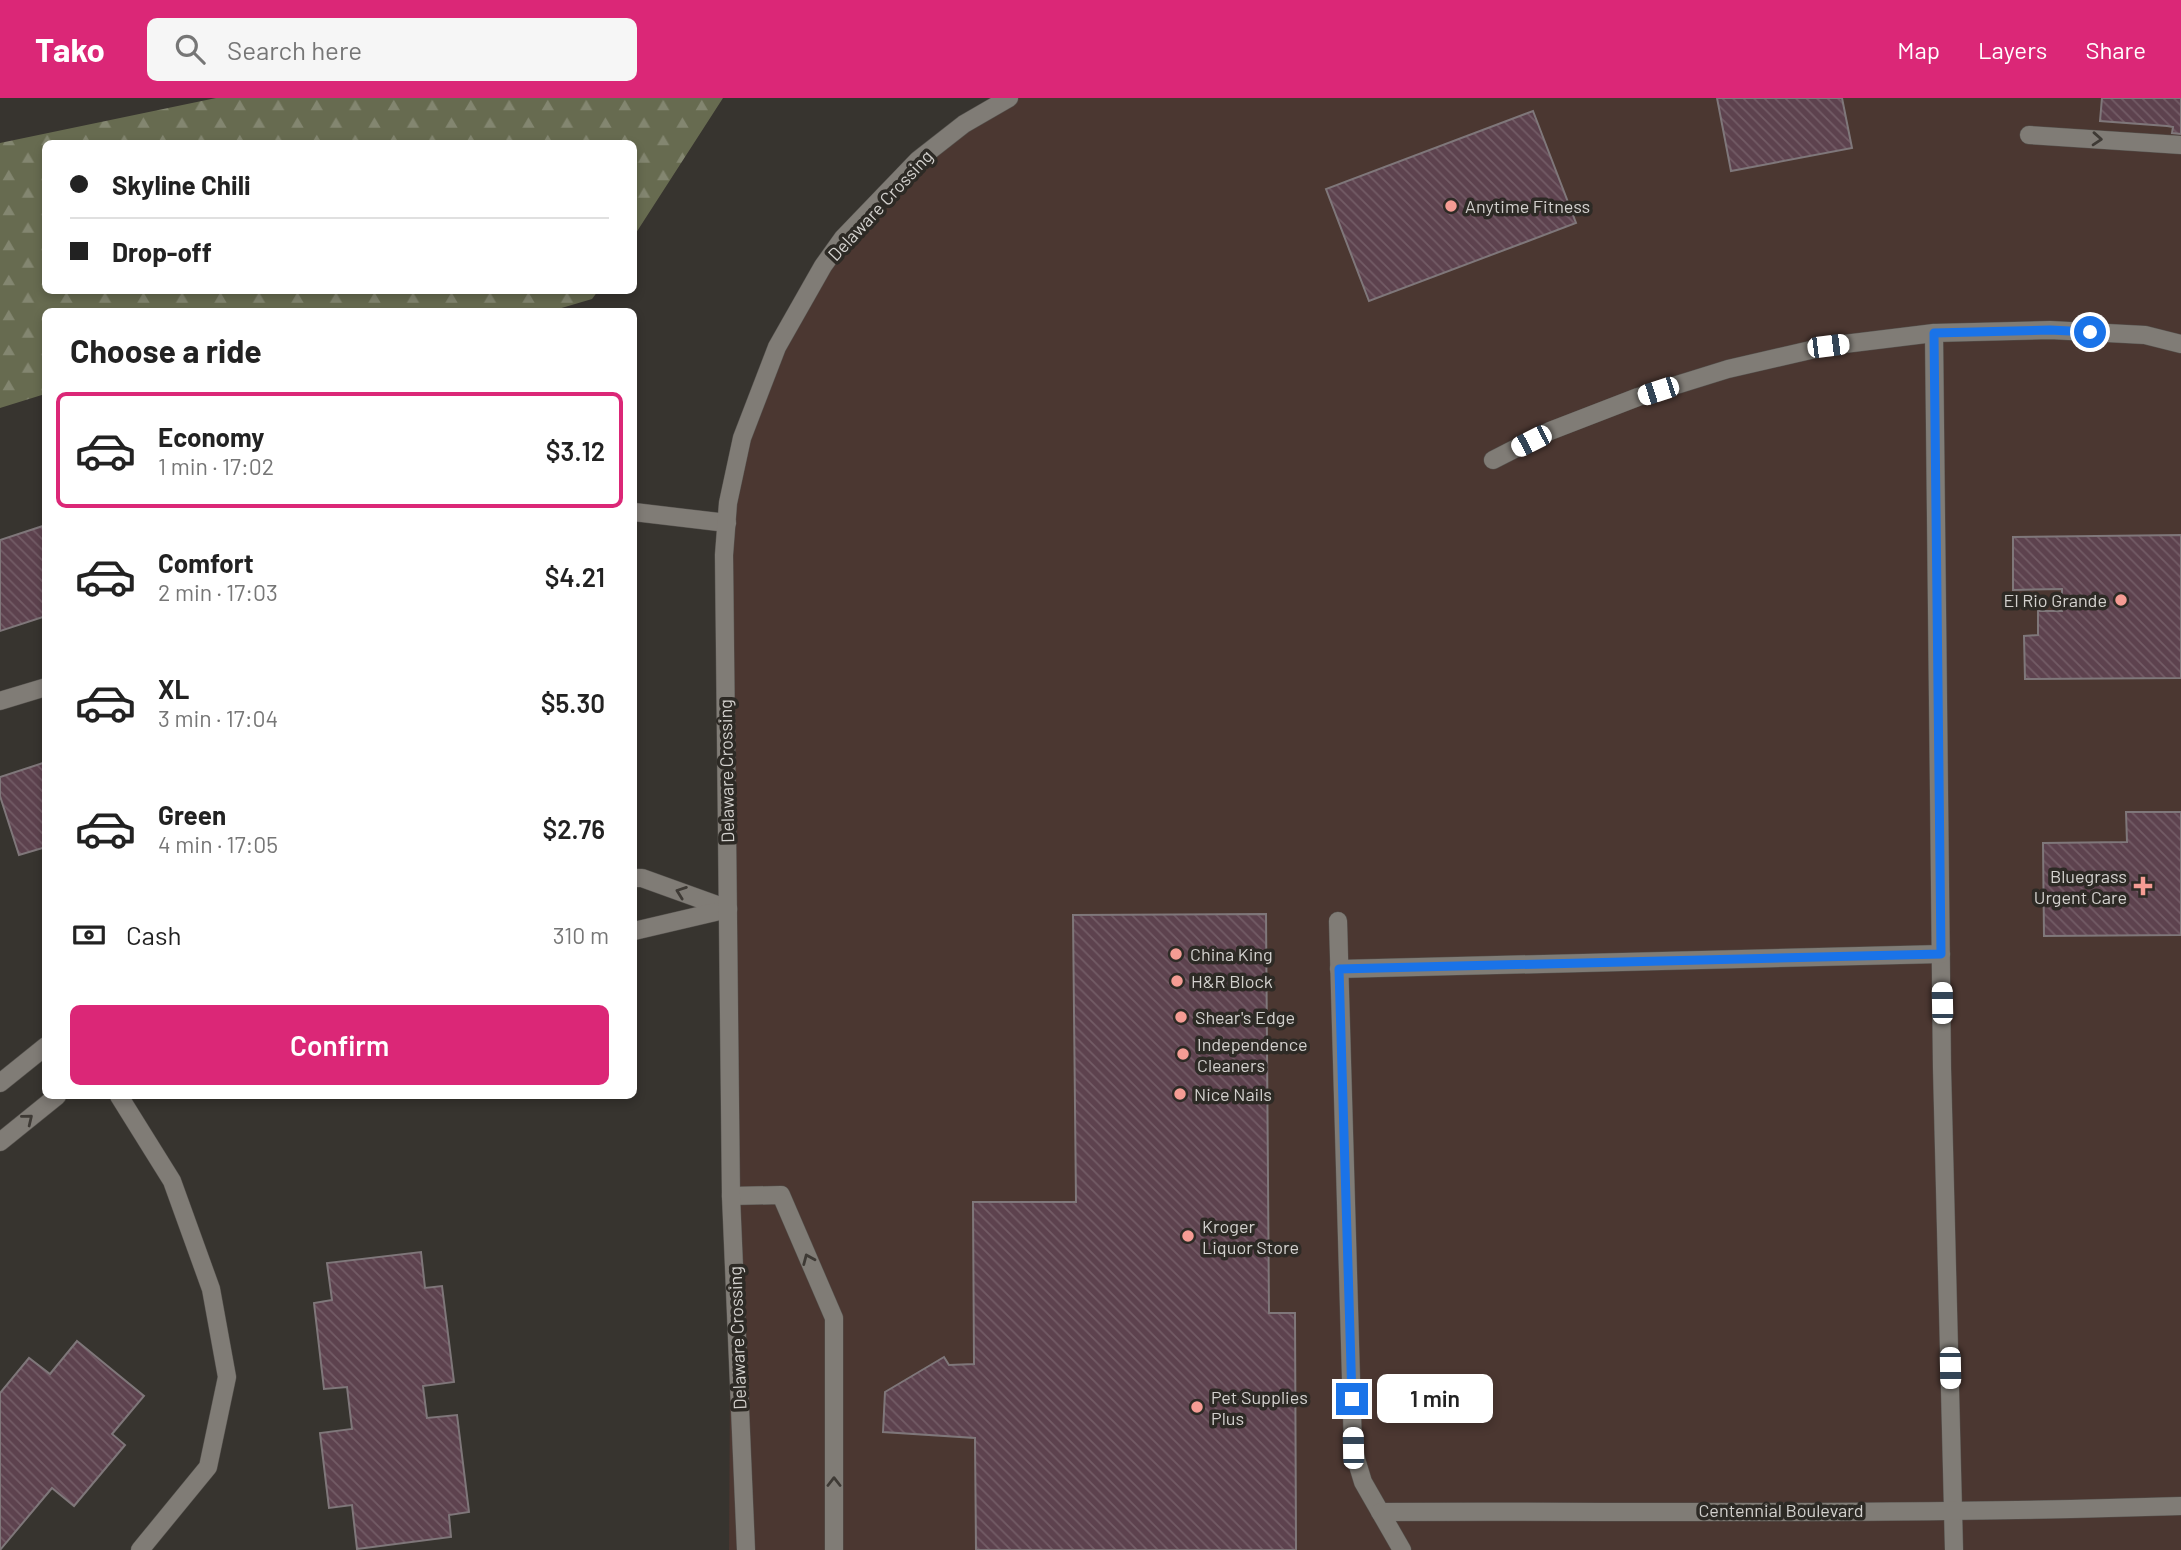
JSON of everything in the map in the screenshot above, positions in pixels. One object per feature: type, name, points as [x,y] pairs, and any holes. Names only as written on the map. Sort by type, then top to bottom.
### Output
[{"type":"street","name":"Delaware Crossing","points":[[746,1550],[731,1196],[724,555],[739,451],[777,347],[823,266],[843,238],[918,160],[964,124],[1001,100]]},
{"type":"street","points":[[2029,135],[2181,145]]},
{"type":"street","points":[[1493,460],[1550,432],[1625,402],[1728,369],[1828,346],[1934,333],[2050,330],[2145,335],[2181,344]]},
{"type":"street","points":[[1934,333],[1941,954],[1954,1550]]},
{"type":"street","points":[[637,512],[727,523]]},
{"type":"street","points":[[0,701],[42,688]]},
{"type":"street","points":[[637,878],[728,909]]},
{"type":"street","points":[[637,930],[728,909]]},
{"type":"street","points":[[1338,921],[1353,1448],[1363,1482],[1402,1550]]},
{"type":"street","points":[[1339,969],[1941,954]]},
{"type":"street","points":[[0,1083],[42,1049]]},
{"type":"street","points":[[0,1142],[53,1099]]},
{"type":"street","points":[[121,1099],[172,1181],[211,1289],[227,1377],[208,1467],[140,1550]]},
{"type":"street","points":[[731,1196],[781,1195],[834,1318],[834,1550]]},
{"type":"street","name":"Centennial Boulevard","points":[[1380,1512],[2008,1512],[2181,1506]]},
{"type":"shaded area","points":[[1009,98],[2181,98],[2181,1550],[729,1550],[731,1196],[724,555],[742,438],[823,266],[918,160]]},
{"type":"green space","points":[[216,98],[723,98],[637,231],[637,140],[42,140],[42,294],[596,294],[592,299],[562,308],[42,308],[42,395],[0,408],[0,143]]},
{"type":"building","points":[[1717,98],[1842,98],[1852,148],[1731,171]]},
{"type":"building","points":[[2102,98],[2181,98],[2181,134],[2172,133],[2173,127],[2167,126],[2100,121]]},
{"type":"building","name":"Anytime Fitness","points":[[1533,111],[1576,223],[1369,301],[1326,189]]},
{"type":"building","points":[[42,526],[42,617],[0,631],[0,540]]},
{"type":"building","name":"El Rio Grande","points":[[2181,535],[2181,678],[2025,679],[2024,636],[2038,635],[2038,611],[2062,611],[2062,589],[2013,590],[2013,537]]},
{"type":"building","points":[[42,763],[42,848],[19,855],[0,796],[0,777]]},
{"type":"building","points":[[2126,812],[2181,812],[2181,935],[2044,936],[2043,843],[2127,842]]},
{"type":"building","points":[[1266,914],[1269,1313],[1295,1313],[1296,1550],[976,1550],[975,1438],[883,1432],[885,1392],[944,1357],[949,1365],[974,1364],[973,1202],[1076,1202],[1073,915]]},
{"type":"building","points":[[421,1252],[425,1288],[442,1286],[454,1382],[423,1386],[427,1418],[457,1415],[469,1512],[449,1515],[451,1537],[357,1549],[352,1505],[329,1508],[320,1433],[352,1429],[347,1387],[324,1389],[314,1303],[332,1300],[327,1263]]},
{"type":"building","points":[[77,1341],[144,1396],[112,1434],[125,1445],[74,1506],[52,1488],[0,1550],[0,1393],[29,1358],[50,1374]]},
{"type":"place","name":"Anytime Fitness","points":[[1451,206]]},
{"type":"place","name":"El Rio Grande","points":[[2121,600]]},
{"type":"place","name":"Bluegrass Urgent Care","points":[[2143,886]]},
{"type":"place","name":"China King","points":[[1176,954]]},
{"type":"place","name":"H&R Block","points":[[1177,981]]},
{"type":"place","name":"Shear's Edge","points":[[1181,1017]]},
{"type":"place","name":"Independence Cleaners","points":[[1183,1054]]},
{"type":"place","name":"Nice Nails","points":[[1180,1094]]},
{"type":"place","name":"Kroger Liquor Store","points":[[1188,1236]]},
{"type":"place","name":"Pet Supplies Plus","points":[[1197,1407]]},
{"type":"route","points":[[1352,1399],[1339,969],[1941,954],[1934,333],[2050,330],[2090,332]]}]
